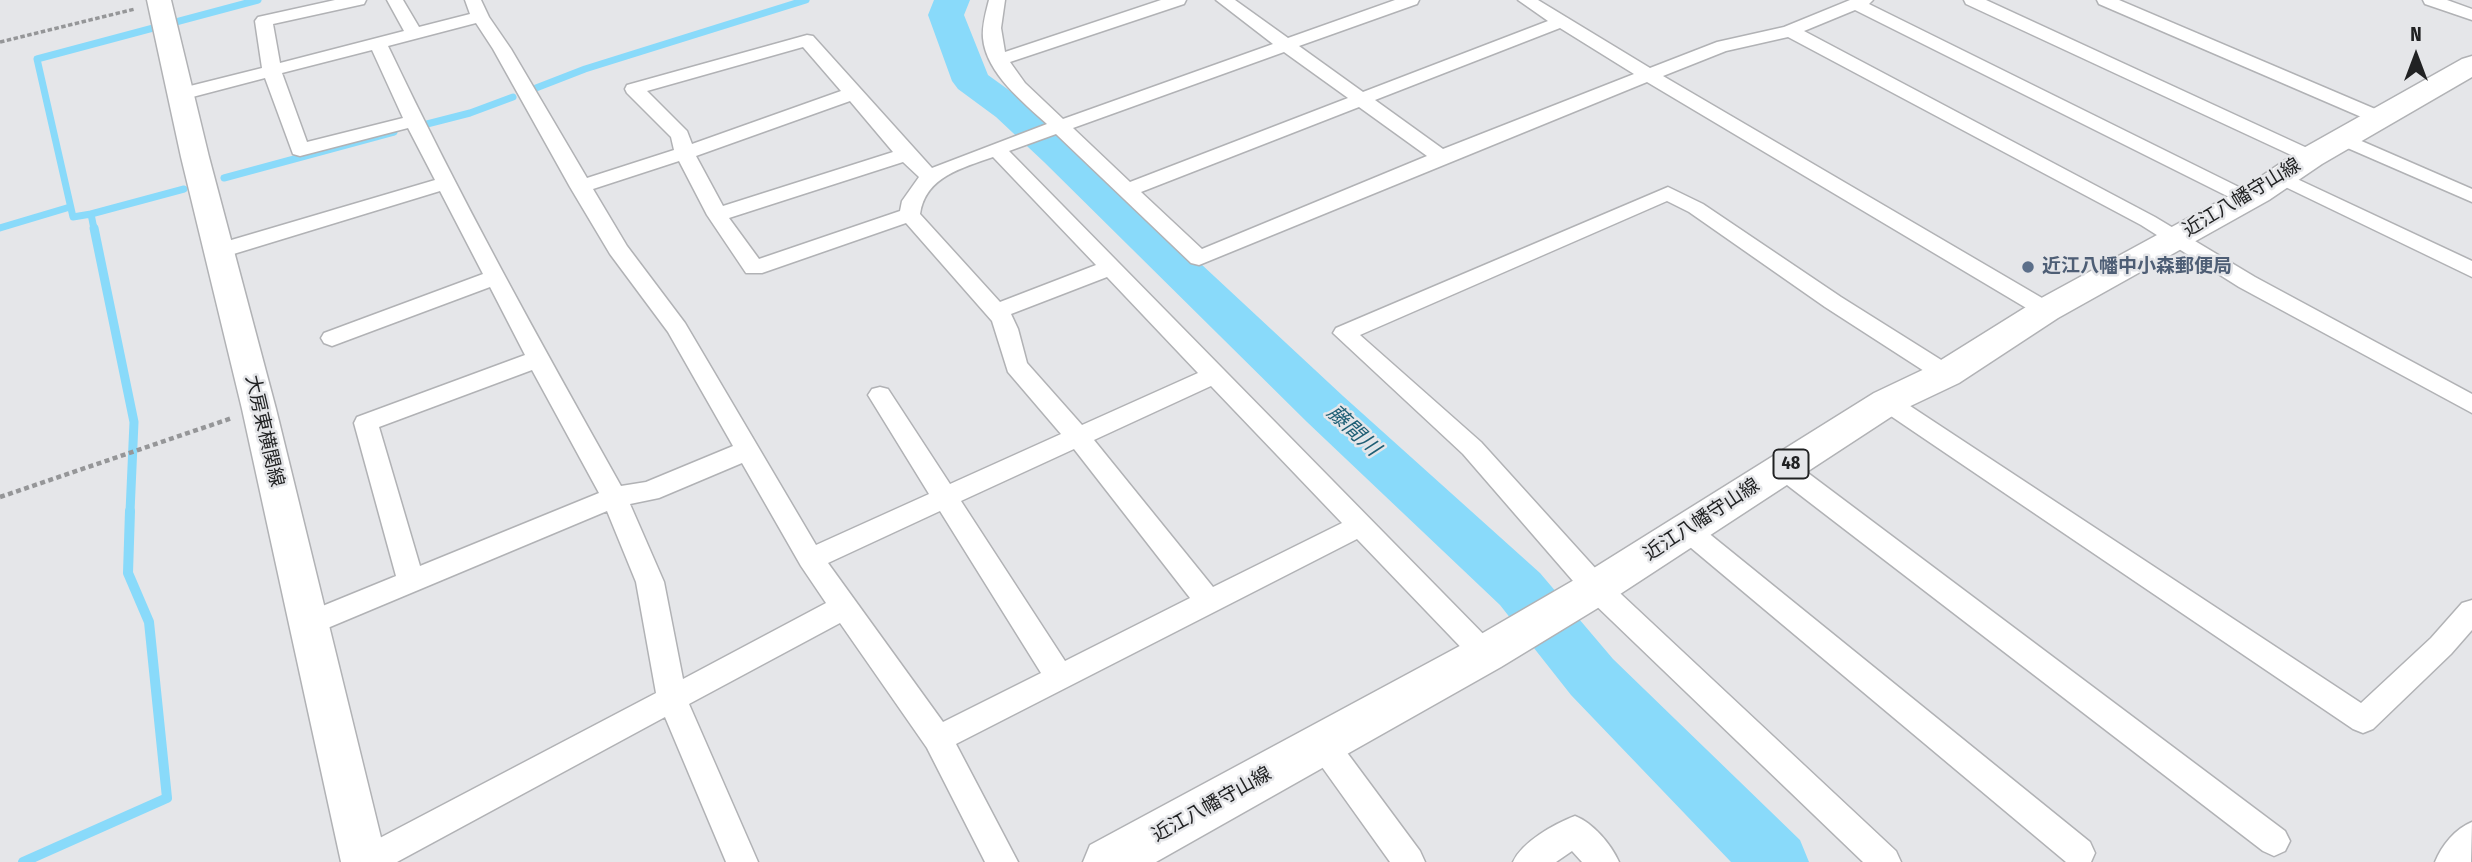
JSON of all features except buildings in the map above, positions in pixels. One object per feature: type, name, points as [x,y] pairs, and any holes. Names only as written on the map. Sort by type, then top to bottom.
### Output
[{"type":"main road","name":"大房東横関線","points":[[162,13],[259,409],[365,862]]},
{"type":"main road","name":"近江八幡守山線","points":[[1108,862],[1485,654],[1596,588],[1887,402],[1946,374],[2046,310],[2248,199],[2311,158],[2472,65]]},
{"type":"street","points":[[358,0],[264,21],[272,71],[300,150],[414,121]]},
{"type":"street","points":[[395,0],[414,34]]},
{"type":"street","points":[[997,0],[990,32],[999,60],[1018,87],[1199,258],[1441,157],[1648,75],[1723,46],[1790,31],[1860,2],[2248,199]]},
{"type":"street","points":[[999,60],[1178,0]]},
{"type":"street","points":[[1224,0],[1441,157]]},
{"type":"street","points":[[910,215],[913,196],[929,176],[996,149],[1411,0]]},
{"type":"street","points":[[1526,0],[2046,310]]},
{"type":"street","points":[[1972,0],[2311,158],[2472,270]]},
{"type":"street","points":[[2105,0],[2380,118]]},
{"type":"street","points":[[2431,0],[2472,15]]},
{"type":"street","points":[[181,94],[414,34],[476,8],[618,249],[677,328],[810,559],[938,739],[1002,862]]},
{"type":"street","points":[[1127,190],[1561,22]]},
{"type":"street","points":[[1790,31],[2111,201],[2247,282],[2472,405]]},
{"type":"street","points":[[910,215],[754,268],[717,215],[685,153],[680,135],[634,89],[807,40],[906,154],[929,176]]},
{"type":"street","points":[[378,43],[414,121],[538,359],[614,497],[650,582],[672,699],[742,862]]},
{"type":"street","points":[[580,187],[853,93]]},
{"type":"street","points":[[996,149],[1485,654]]},
{"type":"street","points":[[717,215],[906,154]]},
{"type":"street","points":[[2311,158],[2472,196]]},
{"type":"street","points":[[219,251],[448,182]]},
{"type":"street","points":[[1885,862],[1596,588],[1472,448],[1344,332],[1668,194],[1696,208],[1833,302],[1946,374]]},
{"type":"street","points":[[910,215],[996,312],[1007,329],[1016,366],[1077,436],[1209,602]]},
{"type":"street","points":[[996,312],[1110,268]]},
{"type":"street","points":[[332,338],[496,277]]},
{"type":"street","points":[[411,583],[366,423],[538,359]]},
{"type":"street","points":[[810,559],[1214,375]]},
{"type":"street","points":[[880,396],[1060,678]]},
{"type":"street","points":[[1887,402],[2362,720],[2441,646],[2472,611]]},
{"type":"street","points":[[308,624],[614,497],[650,491],[748,450]]},
{"type":"street","points":[[1783,468],[2274,841]]},
{"type":"street","points":[[938,739],[1360,525]]},
{"type":"street","points":[[1687,530],[2080,859]]},
{"type":"street","points":[[365,862],[844,607]]},
{"type":"street","points":[[1323,744],[1409,862]]},
{"type":"street","points":[[1529,862],[1575,831],[1603,862]]},
{"type":"street","points":[[2451,862],[2472,837]]},
{"type":"path","points":[[0,42],[162,13]]},
{"type":"path","points":[[0,497],[259,409]]},
{"type":"waterway","points":[[91,214],[73,217],[37,59],[258,0]]},
{"type":"waterway","points":[[536,88],[585,69],[806,0]]},
{"type":"waterway","name":"藤間川","points":[[952,0],[946,15],[971,81],[1010,109],[1058,153],[1325,409],[1520,589],[1592,677],[1776,862]]},
{"type":"waterway","points":[[427,124],[470,113],[513,97]]},
{"type":"waterway","points":[[224,178],[394,132]]},
{"type":"waterway","points":[[91,214],[184,189]]},
{"type":"waterway","points":[[0,228],[70,207]]},
{"type":"waterway","points":[[91,214],[94,229]]},
{"type":"waterway","points":[[94,228],[134,422],[130,512]]},
{"type":"waterway","points":[[23,862],[167,798],[149,622],[128,573],[130,511]]},
{"type":"place","name":"近江八幡中小森郵便局","points":[[2028,267]]}]
